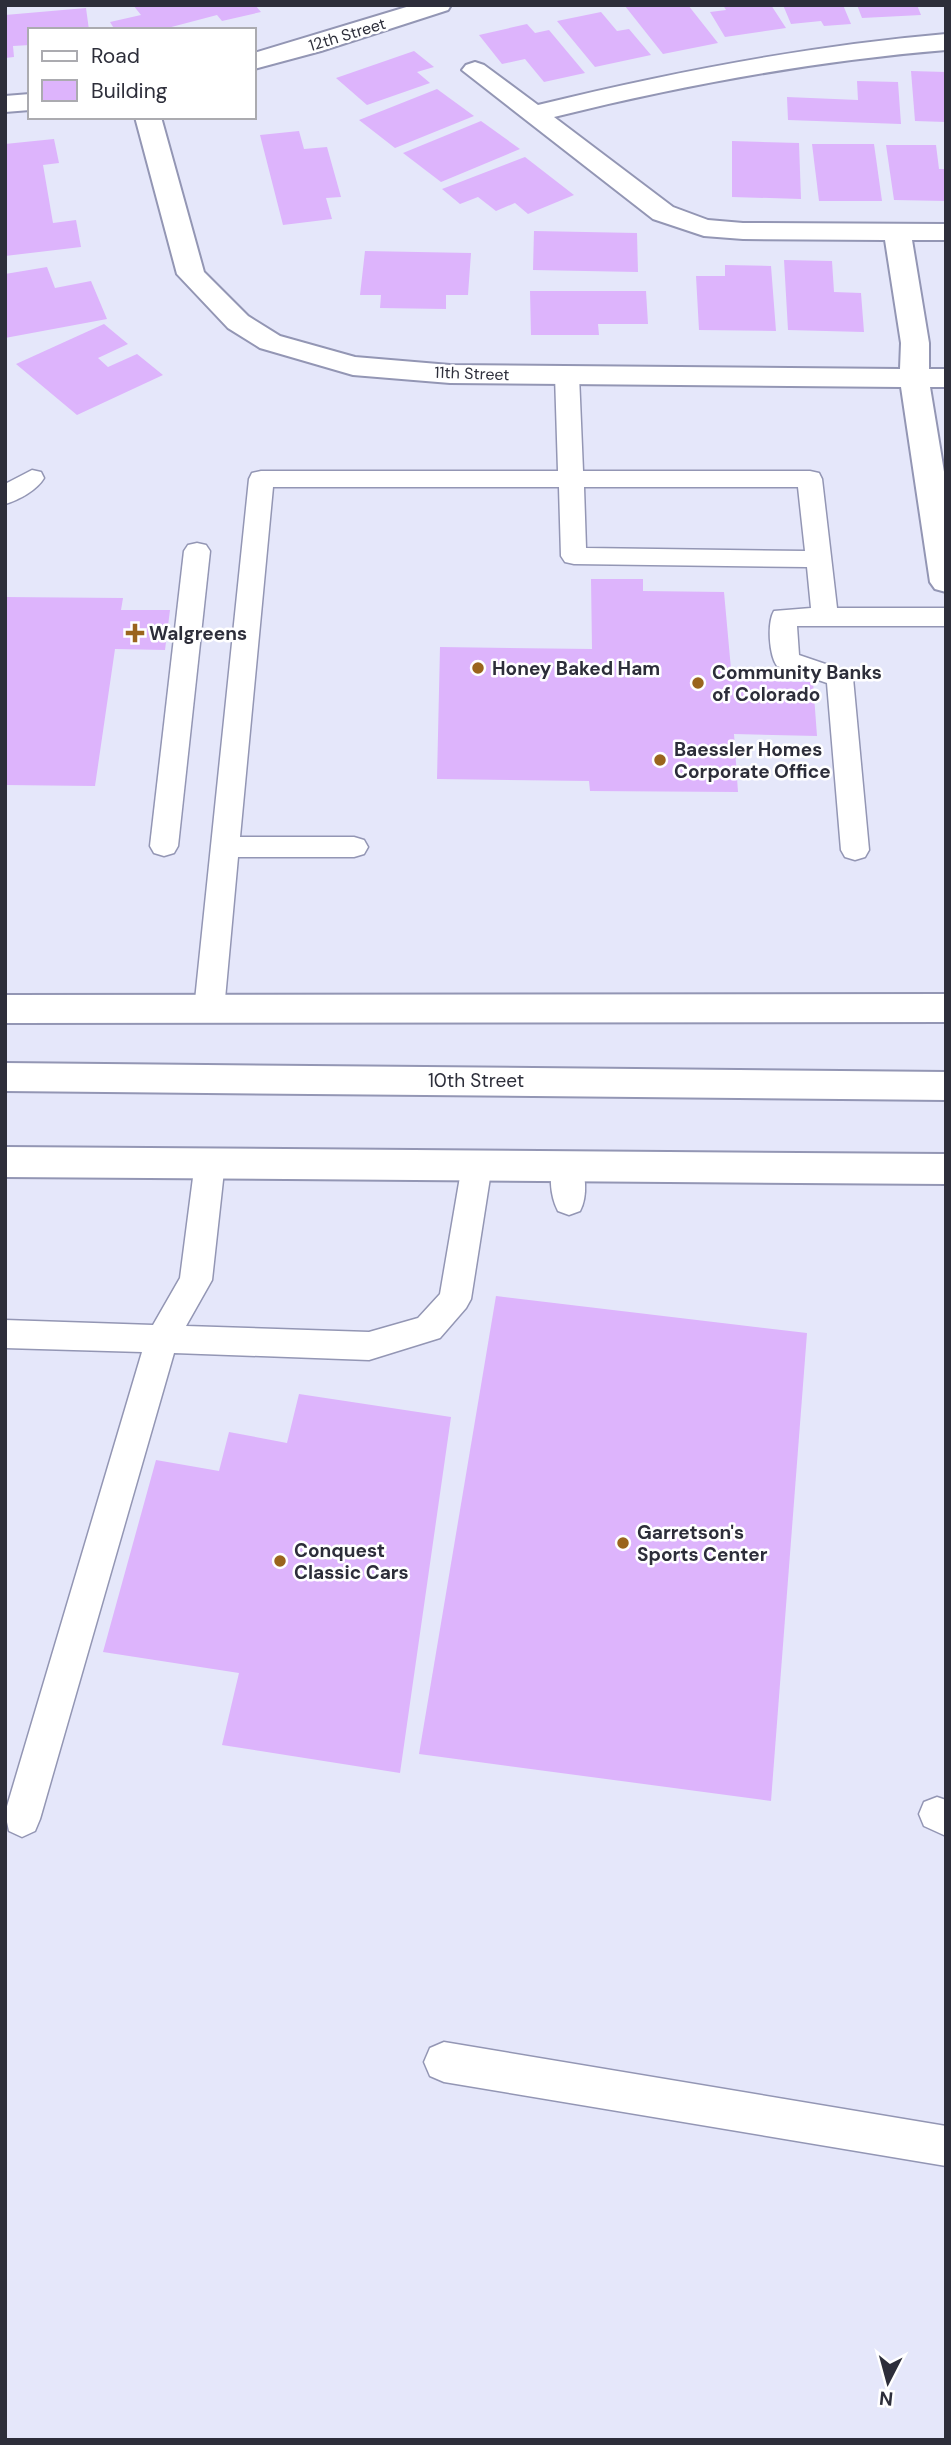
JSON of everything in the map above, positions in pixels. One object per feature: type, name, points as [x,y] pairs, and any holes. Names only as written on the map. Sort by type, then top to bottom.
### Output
[{"type":"street","name":"12th Street","points":[[256,60],[312,46],[439,5]]},
{"type":"street","points":[[535,114],[648,85],[773,62],[946,42]]},
{"type":"street","points":[[475,70],[663,213],[704,228],[743,231],[946,232]]},
{"type":"street","points":[[5,104],[28,102]]},
{"type":"street","name":"11th Street","points":[[149,119],[191,274],[238,322],[270,342],[353,366],[450,374],[946,378]]},
{"type":"street","points":[[897,232],[915,343],[914,378],[936,460],[946,582]]},
{"type":"street","points":[[5,1009],[946,1009]]},
{"type":"street","name":"10th Street","points":[[5,1077],[946,1086]]},
{"type":"street","points":[[5,1162],[477,1165],[568,1184],[946,1169]]},
{"type":"lane","points":[[567,374],[575,556],[819,559]]},
{"type":"lane","points":[[5,496],[32,478]]},
{"type":"lane","points":[[209,1010],[261,479],[810,479],[825,616]]},
{"type":"lane","points":[[164,846],[197,551]]},
{"type":"lane","points":[[855,850],[840,678],[786,660],[783,617],[946,617]]},
{"type":"lane","points":[[225,847],[354,847]]},
{"type":"lane","points":[[22,1819],[162,1339],[196,1280],[210,1162]]},
{"type":"lane","points":[[5,1334],[369,1346],[429,1328],[455,1299],[477,1165]]},
{"type":"lane","points":[[444,2062],[946,2146]]},
{"type":"building","points":[[133,5],[255,5],[261,12],[222,21],[217,15],[168,28],[114,28],[110,22],[141,15]]},
{"type":"building","points":[[688,5],[718,43],[663,54],[625,6]]},
{"type":"building","points":[[723,5],[771,5],[786,28],[725,37],[710,12],[726,10]]},
{"type":"building","points":[[783,5],[843,5],[851,24],[824,26],[821,21],[791,24]]},
{"type":"building","points":[[857,5],[917,5],[921,15],[862,18]]},
{"type":"building","points":[[86,8],[89,28],[28,28],[28,45],[13,46],[14,57],[5,58],[5,15]]},
{"type":"building","points":[[601,12],[617,31],[629,29],[651,55],[595,67],[557,21]]},
{"type":"building","points":[[527,24],[535,33],[549,30],[585,73],[544,82],[525,59],[502,64],[479,35]]},
{"type":"building","points":[[414,51],[434,67],[417,72],[430,83],[367,105],[336,78]]},
{"type":"building","points":[[911,71],[946,72],[946,122],[915,121]]},
{"type":"building","points":[[857,81],[898,82],[901,124],[788,120],[787,97],[858,100]]},
{"type":"building","points":[[437,89],[474,116],[395,148],[359,120]]},
{"type":"building","points":[[481,121],[520,149],[441,182],[403,153]]},
{"type":"building","points":[[299,131],[304,149],[327,147],[341,197],[326,198],[332,219],[283,225],[260,135]]},
{"type":"building","points":[[54,139],[59,163],[43,165],[53,223],[76,220],[81,247],[5,256],[5,144]]},
{"type":"building","points":[[732,141],[799,143],[801,199],[732,197]]},
{"type":"building","points":[[812,144],[874,144],[882,201],[819,201]]},
{"type":"building","points":[[886,145],[936,145],[939,169],[946,169],[946,201],[894,200]]},
{"type":"building","points":[[525,157],[574,195],[528,214],[515,203],[496,211],[478,197],[460,204],[442,189]]},
{"type":"building","points":[[534,231],[637,233],[638,272],[533,270]]},
{"type":"building","points":[[365,251],[471,253],[468,295],[446,295],[446,309],[380,308],[381,295],[360,295]]},
{"type":"building","points":[[784,260],[832,261],[834,292],[861,293],[864,332],[788,330]]},
{"type":"building","points":[[725,265],[771,266],[776,331],[699,330],[696,276],[725,276]]},
{"type":"building","points":[[47,267],[55,288],[91,281],[107,319],[5,338],[5,274]]},
{"type":"building","points":[[530,291],[646,291],[648,324],[598,324],[599,335],[531,335]]},
{"type":"building","points":[[104,324],[128,344],[98,358],[108,367],[137,354],[163,375],[77,415],[16,364]]},
{"type":"building","points":[[591,579],[643,579],[643,591],[724,592],[732,680],[813,682],[817,736],[734,734],[738,792],[590,791],[589,781],[437,779],[440,647],[592,649]]},
{"type":"building","name":"Walgreens","points":[[5,597],[123,598],[121,610],[170,610],[165,650],[115,649],[95,786],[5,785]]},
{"type":"building","name":"Garretson's Sports Center","points":[[496,1296],[807,1333],[771,1801],[419,1754]]},
{"type":"building","name":"Conquest Classic Cars","points":[[299,1394],[451,1417],[400,1773],[222,1745],[239,1673],[103,1652],[156,1460],[219,1471],[229,1432],[287,1443]]},
{"type":"place","name":"Walgreens","points":[[135,633]]},
{"type":"place","name":"Honey Baked Ham","points":[[478,668]]},
{"type":"place","name":"Community Banks of Colorado","points":[[698,683]]},
{"type":"place","name":"Baessler Homes Corporate Office","points":[[660,760]]},
{"type":"place","name":"Garretson's Sports Center","points":[[623,1543]]},
{"type":"place","name":"Conquest Classic Cars","points":[[280,1561]]}]
